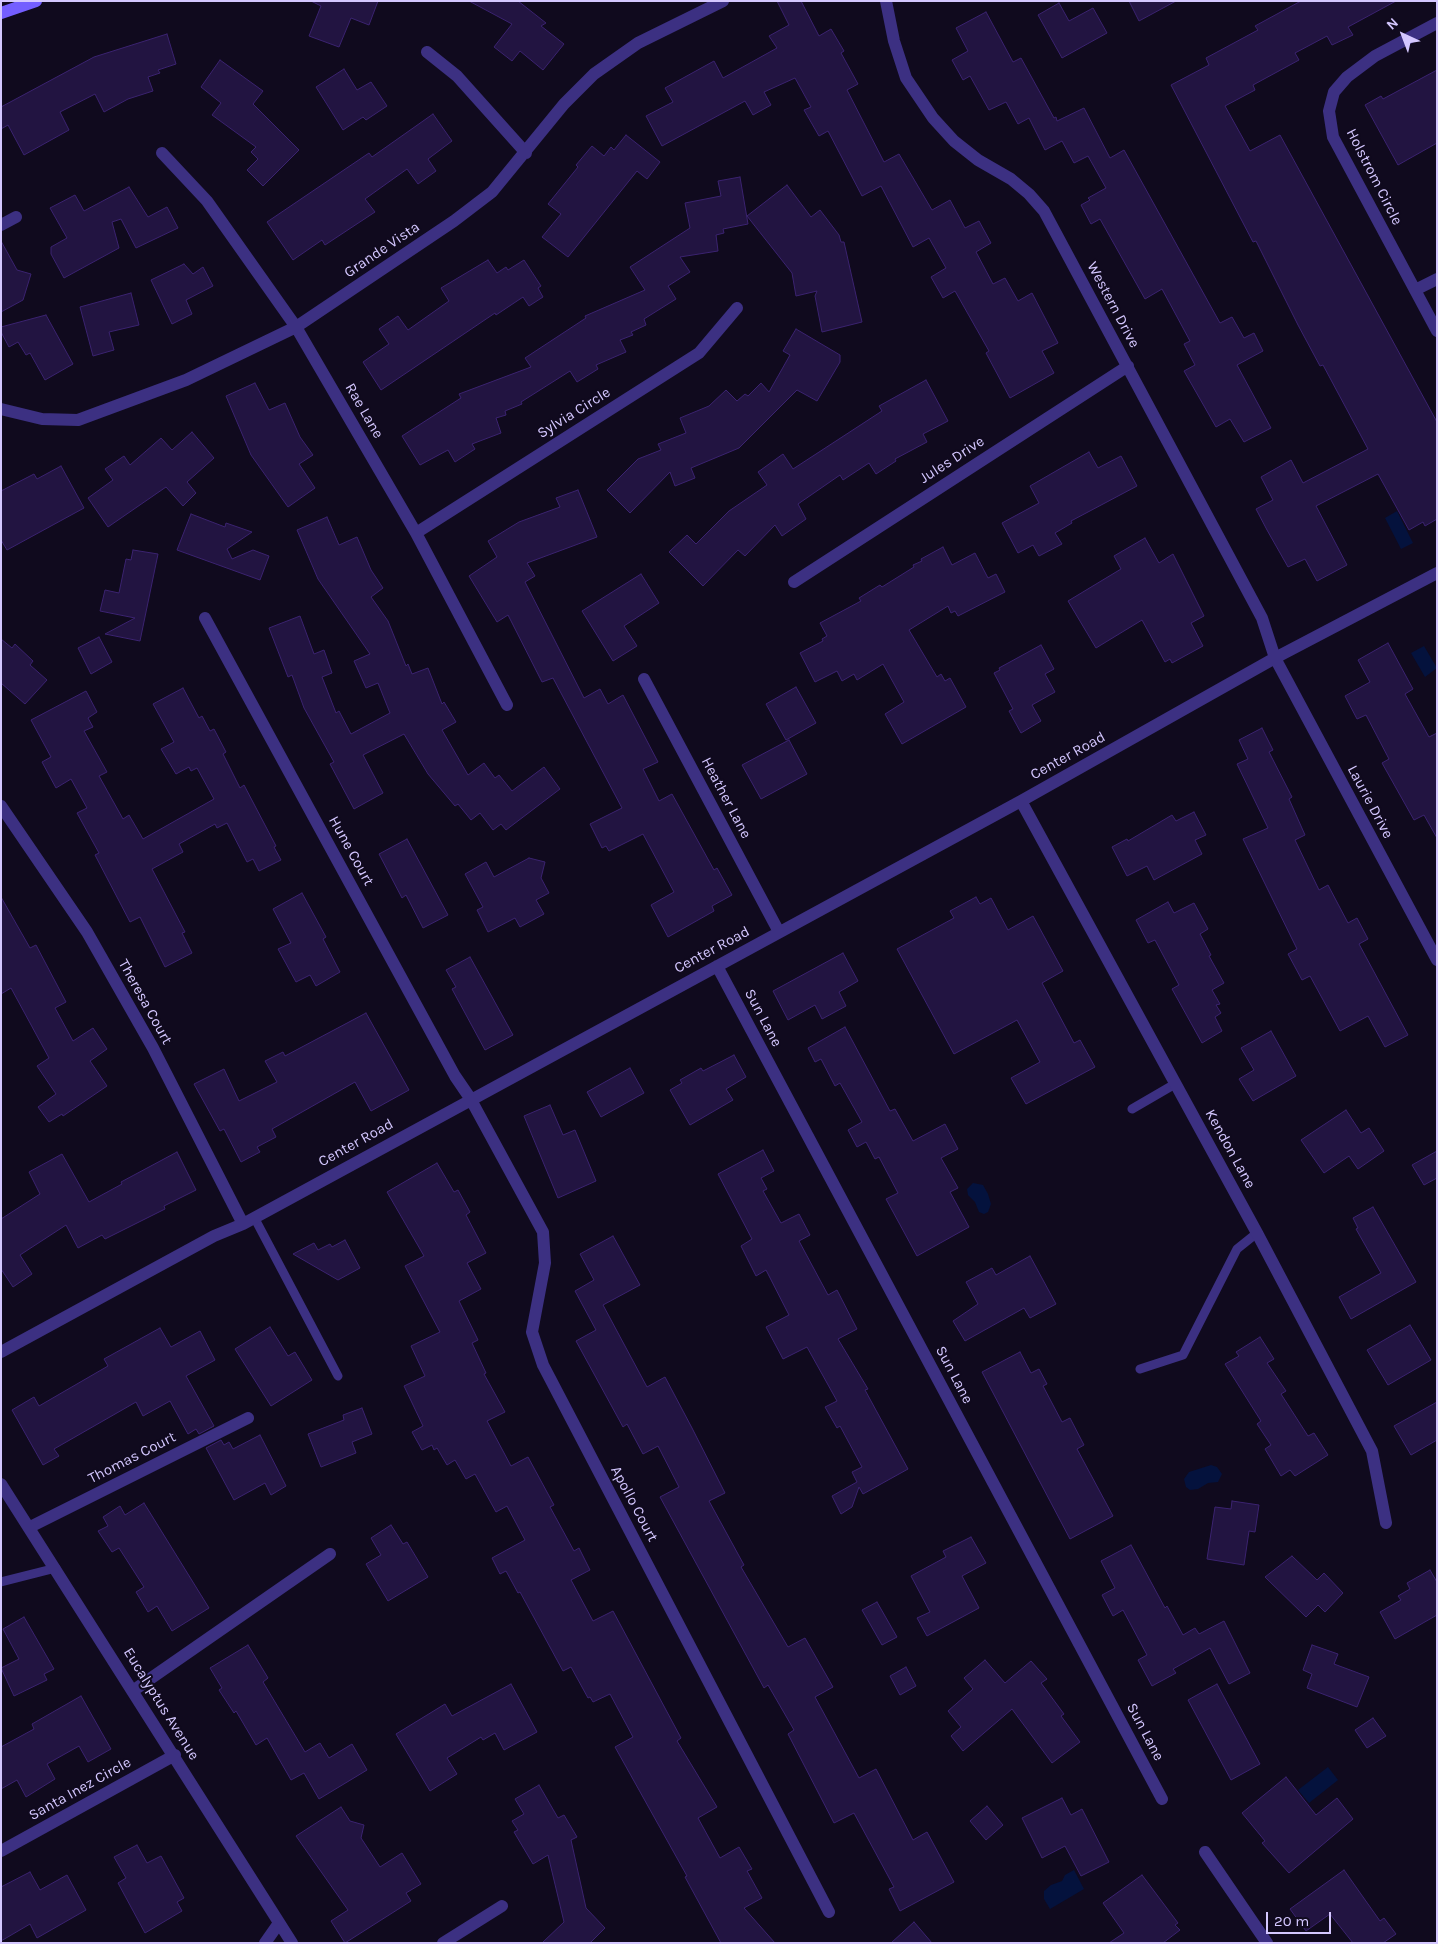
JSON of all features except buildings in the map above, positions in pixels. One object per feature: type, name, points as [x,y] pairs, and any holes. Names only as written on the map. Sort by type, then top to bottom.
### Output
[{"type":"main road","points":[[1,14],[36,1]]},
{"type":"street","name":"Grande Vista","points":[[1,409],[42,419],[78,420],[186,380],[296,326],[454,221],[492,192],[526,153],[564,104],[594,74],[638,43],[723,1]]},
{"type":"street","name":"Western Drive","points":[[886,1],[894,40],[906,78],[933,118],[954,141],[978,160],[1010,179],[1029,194],[1044,211],[1262,618],[1275,658]]},
{"type":"street","name":"Holstrom Circle","points":[[1437,23],[1375,56],[1347,77],[1334,92],[1329,111],[1333,137],[1437,332]]},
{"type":"street","points":[[427,52],[457,76],[526,153]]},
{"type":"street","name":"Rae Lane","points":[[162,153],[207,201],[296,326],[416,533],[507,706]]},
{"type":"street","points":[[1,225],[16,217]]},
{"type":"street","points":[[1415,290],[1437,279]]},
{"type":"street","name":"Sylvia Circle","points":[[416,533],[699,353],[737,308]]},
{"type":"street","name":"Jules Drive","points":[[794,582],[1128,366]]},
{"type":"street","name":"Center Road","points":[[1,1352],[214,1236],[249,1220],[470,1098],[1021,801],[1275,658],[1437,573]]},
{"type":"street","name":"Hune Court","points":[[205,618],[450,1067],[470,1098]]},
{"type":"street","name":"Laurie Drive","points":[[1275,658],[1437,960]]},
{"type":"street","name":"Heather Lane","points":[[644,679],[779,932]]},
{"type":"street","name":"Kendon Lane","points":[[1021,801],[1258,1233],[1372,1451],[1386,1522]]},
{"type":"street","name":"Theresa Court","points":[[1,806],[87,932],[249,1220]]},
{"type":"street","name":"Sun Lane","points":[[717,966],[1162,1799]]},
{"type":"street","name":"Apollo Court","points":[[470,1098],[543,1232],[545,1263],[532,1332],[543,1365],[829,1912]]},
{"type":"street","name":"Thomas Court","points":[[30,1527],[248,1418]]},
{"type":"street","name":"Eucalyptus Avenue","points":[[1,1484],[134,1690],[292,1943]]},
{"type":"street","points":[[134,1690],[330,1554]]},
{"type":"street","name":"Santa Inez Circle","points":[[1,1851],[175,1755]]},
{"type":"street","points":[[1205,1852],[1268,1943]]},
{"type":"street","points":[[443,1943],[502,1906]]},
{"type":"street","points":[[265,1943],[279,1924]]},
{"type":"lane","points":[[1132,1109],[1176,1084]]},
{"type":"lane","points":[[249,1220],[338,1376]]},
{"type":"lane","points":[[1140,1369],[1183,1355],[1237,1249],[1258,1233]]},
{"type":"lane","points":[[1,1582],[56,1568]]},
{"type":"water","points":[[1397,511],[1413,543],[1401,549],[1385,518]]},
{"type":"water","points":[[1424,646],[1437,668],[1425,677],[1411,653]]},
{"type":"water","points":[[973,1183],[983,1185],[988,1194],[991,1204],[988,1212],[984,1214],[979,1212],[975,1202],[968,1195],[967,1189]]},
{"type":"water","points":[[1211,1465],[1217,1467],[1222,1474],[1218,1482],[1208,1483],[1198,1489],[1190,1490],[1186,1487],[1184,1479],[1189,1472]]},
{"type":"water","points":[[1328,1767],[1338,1780],[1309,1803],[1298,1790]]},
{"type":"water","points":[[1074,1870],[1084,1889],[1050,1909],[1044,1899],[1044,1891],[1051,1885],[1062,1881],[1065,1875]]}]
